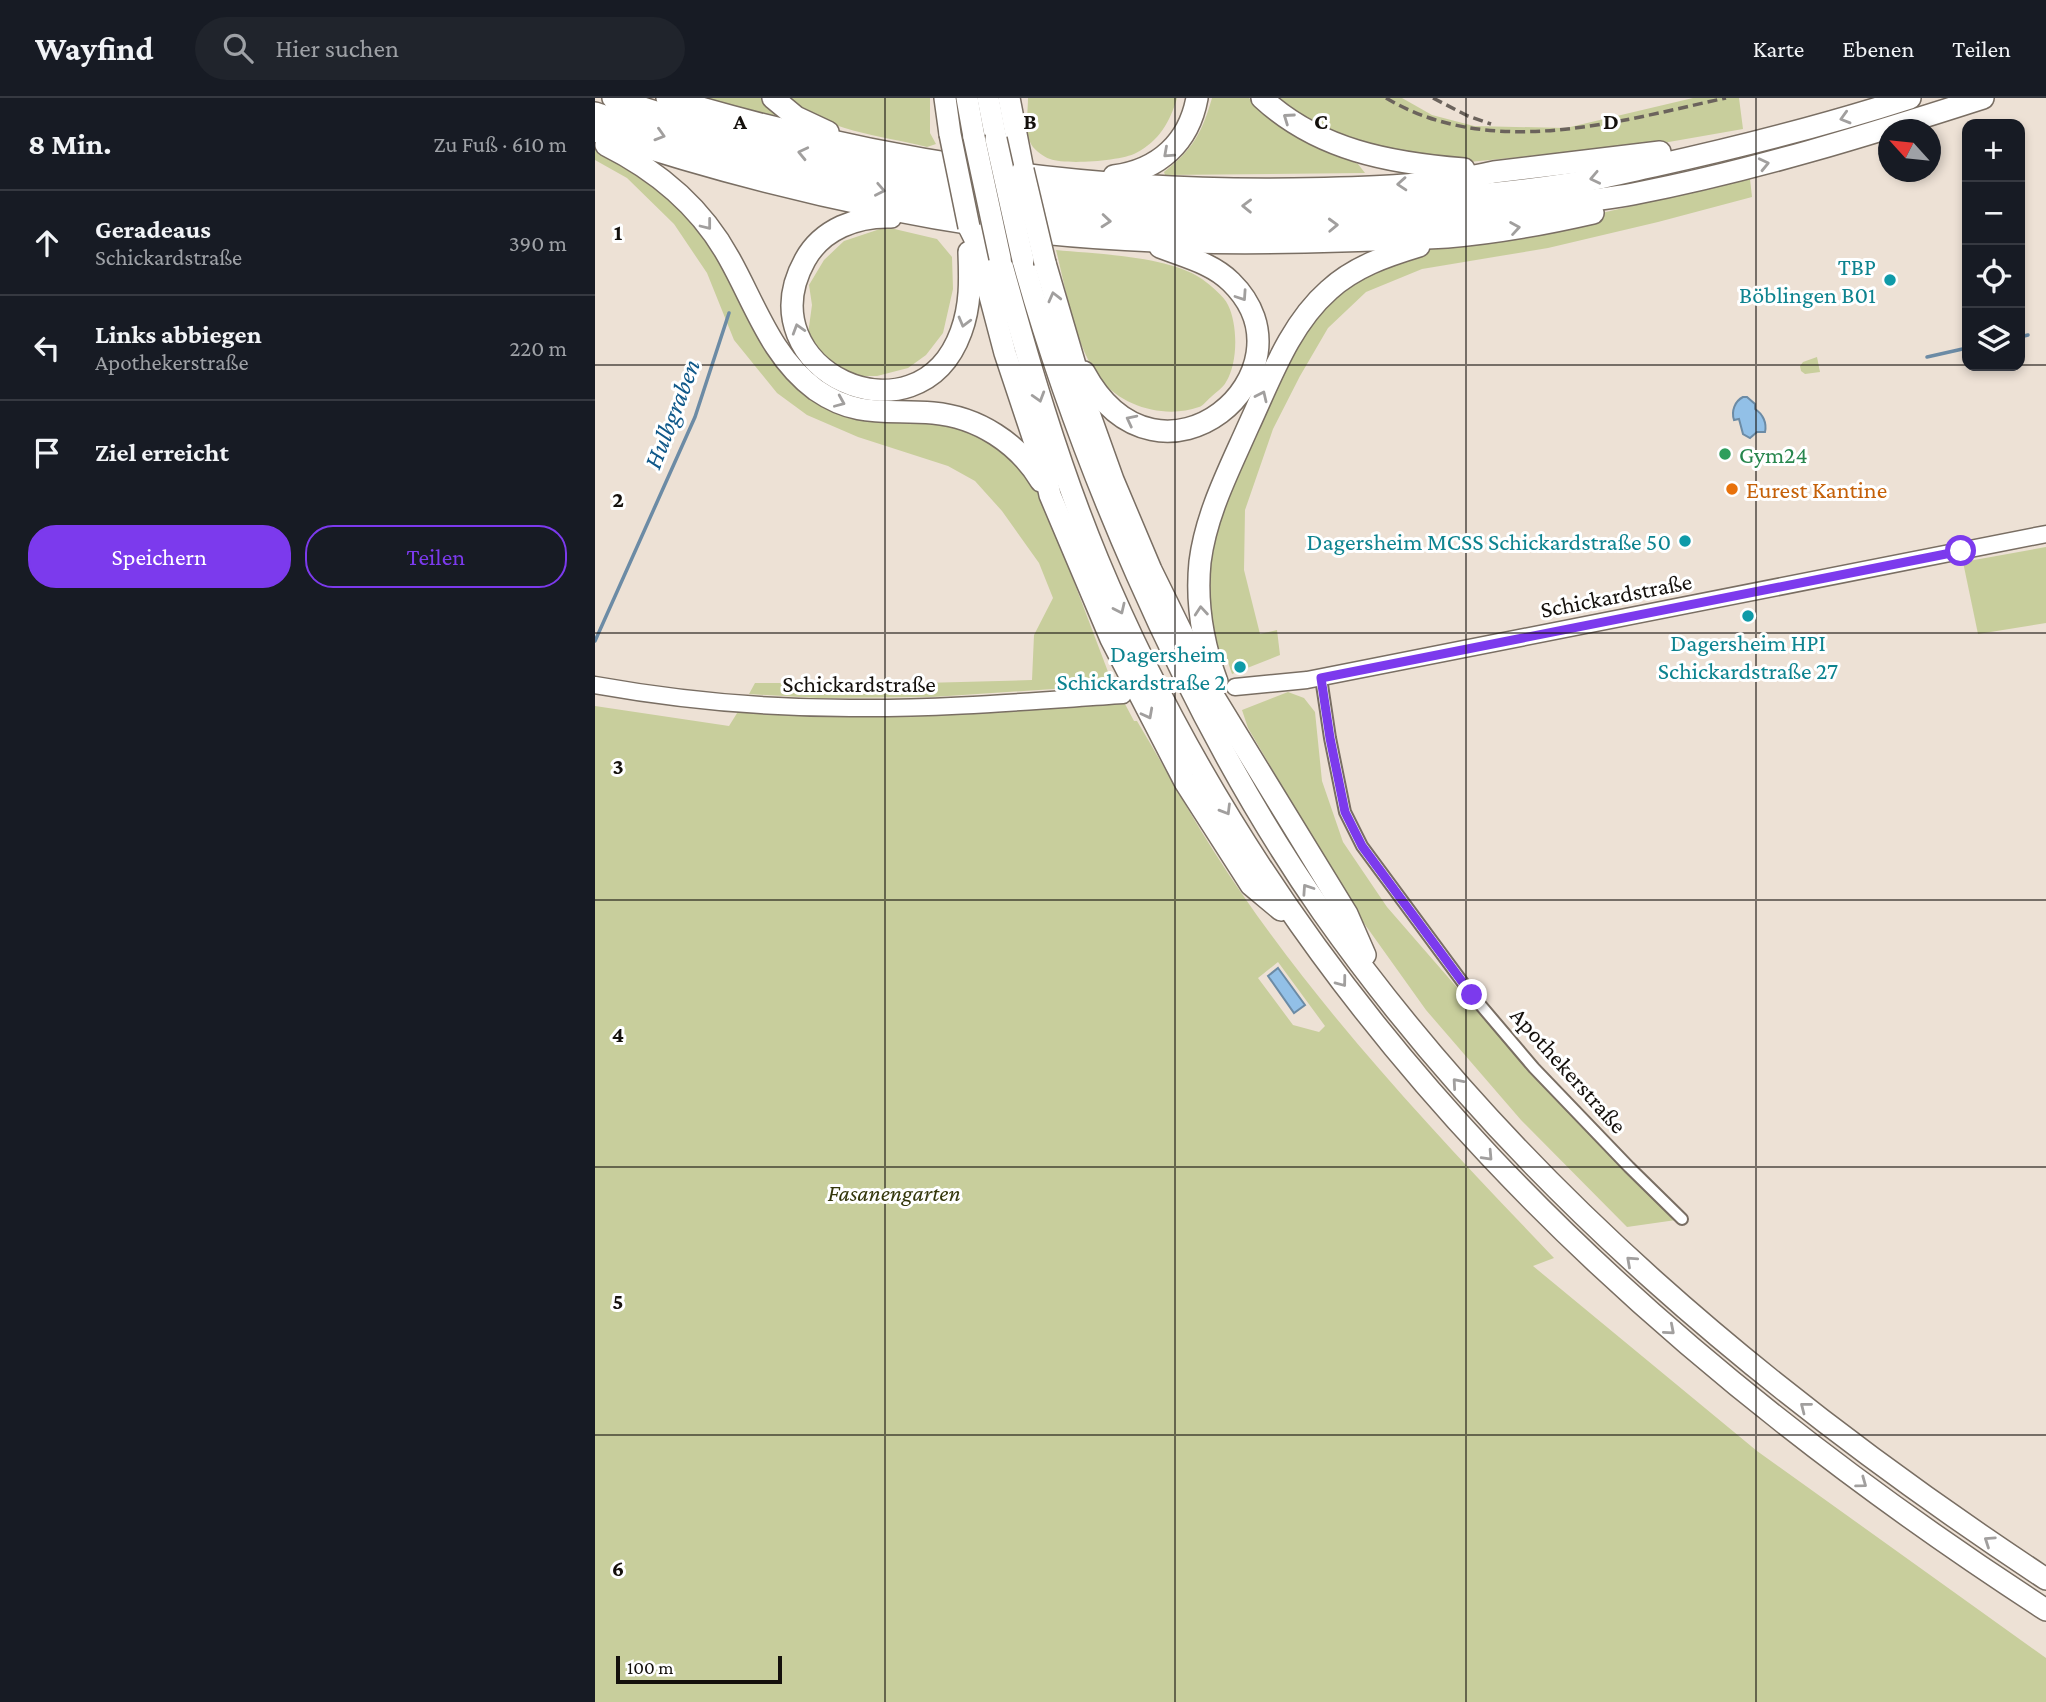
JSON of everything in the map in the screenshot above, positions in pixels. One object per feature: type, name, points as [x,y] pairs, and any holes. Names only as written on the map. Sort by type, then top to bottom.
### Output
[{"type":"highway","points":[[613,98],[718,131],[854,164],[1019,191],[1161,204],[1295,207],[1441,198],[1570,184],[1710,154],[1910,98]]},
{"type":"highway","points":[[667,98],[757,124],[926,161],[1086,182],[1195,188],[1320,188],[1440,181],[1688,148],[1710,154]]},
{"type":"highway","points":[[773,98],[796,117],[862,148]]},
{"type":"highway","points":[[945,98],[969,227],[1028,361],[1055,447],[1114,596],[1161,696],[1195,757],[1240,835],[1301,927],[1374,1024],[1444,1108],[1520,1189],[1618,1284],[1718,1370],[1829,1458],[1943,1541],[2046,1610]]},
{"type":"highway","points":[[967,98],[974,137],[983,256],[1002,344],[1050,495],[1111,639],[1185,782],[1251,885],[1301,927]]},
{"type":"highway","points":[[988,98],[1023,260],[1059,376],[1098,483],[1148,599],[1199,709],[1246,792],[1296,872],[1375,984],[1447,1071],[1526,1158],[1650,1278],[1732,1349],[1825,1423],[1924,1496],[2046,1579]]},
{"type":"highway","points":[[1009,98],[1045,263],[1064,332],[1100,443],[1151,570],[1211,692],[1347,914],[1375,984]]},
{"type":"highway","points":[[1021,98],[1022,153]]},
{"type":"highway","points":[[1086,182],[1142,170],[1164,158],[1182,138],[1190,124],[1198,98]]},
{"type":"highway","points":[[1262,98],[1311,133],[1364,154],[1401,163],[1494,172]]},
{"type":"highway","points":[[595,113],[714,151],[840,182],[992,209],[1122,222],[1256,227],[1402,221],[1575,204],[1790,158],[1983,98]]},
{"type":"highway","points":[[595,131],[694,163],[808,192],[939,218],[1040,232],[1142,240],[1279,243],[1448,237],[1576,217],[1697,180]]},
{"type":"highway","points":[[595,140],[652,171],[692,207],[729,256],[776,346],[793,368],[814,388],[839,402],[867,411],[932,413],[970,421],[991,431],[1013,447],[1050,495]]},
{"type":"highway","points":[[939,218],[870,218],[835,229],[818,242],[801,268],[793,303],[797,331],[812,358],[837,379],[865,389],[898,389],[923,379],[946,359],[961,332],[970,290],[983,256]]},
{"type":"highway","points":[[1232,724],[1204,636],[1199,578],[1210,516],[1244,437],[1287,344],[1313,306],[1328,290],[1345,277],[1385,256],[1448,237]]},
{"type":"highway","points":[[1064,332],[1098,395],[1132,422],[1152,429],[1185,429],[1213,418],[1234,402],[1251,375],[1257,345],[1255,328],[1246,302],[1230,281],[1204,263],[1142,240]]},
{"type":"street","name":"Schickardstraße","points":[[1235,687],[1321,678],[2046,534]]},
{"type":"street","name":"Apothekerstraße","points":[[1321,678],[1345,812],[1362,846],[1472,995],[1534,1068],[1682,1219]]},
{"type":"street","name":"Schickardstraße","points":[[595,685],[714,702],[820,708],[933,706],[1123,695]]},
{"type":"green space","points":[[701,98],[764,98],[780,116],[764,114]]},
{"type":"green space","points":[[786,98],[930,98],[930,133],[936,144],[927,147],[835,125],[801,109]]},
{"type":"green space","points":[[1028,98],[1177,98],[1163,130],[1144,148],[1129,156],[1080,162],[1050,159],[1033,147],[1028,132]]},
{"type":"green space","points":[[1212,98],[1249,98],[1286,128],[1358,164],[1365,173],[1165,175],[1164,172],[1195,140]]},
{"type":"green space","points":[[1272,98],[1402,98],[1432,115],[1474,126],[1566,128],[1693,98],[1739,98],[1743,129],[1663,143],[1469,162],[1346,142]]},
{"type":"green space","points":[[595,144],[610,150],[687,208],[801,388],[932,416],[981,434],[1003,446],[1016,458],[1048,513],[1113,685],[933,697],[817,698],[749,694],[755,683],[1032,680],[1034,635],[1053,598],[1039,563],[1002,511],[975,481],[948,466],[858,437],[807,415],[777,393],[734,340],[707,273],[674,224],[627,178],[595,160]]},
{"type":"green space","points":[[1750,179],[1752,197],[1548,248],[1422,269],[1366,292],[1328,328],[1273,429],[1245,510],[1244,570],[1260,634],[1277,630],[1280,655],[1232,674],[1227,659],[1220,660],[1202,603],[1213,521],[1283,359],[1332,293],[1407,252],[1514,233]]},
{"type":"green space","points":[[886,227],[937,239],[952,257],[953,289],[943,333],[926,355],[908,368],[877,376],[861,376],[835,366],[822,357],[808,334],[812,305],[809,285],[824,260],[844,241]]},
{"type":"green space","points":[[1056,250],[1112,255],[1171,265],[1188,271],[1209,284],[1226,302],[1234,323],[1235,355],[1225,384],[1201,406],[1173,412],[1133,404],[1110,389],[1101,380],[1084,351]]},
{"type":"green space","points":[[1817,357],[1820,372],[1805,374],[1801,371],[1803,362]]},
{"type":"green space","points":[[2046,547],[2046,623],[1978,634],[1963,562]]},
{"type":"green space","points":[[1288,692],[1304,698],[1315,712],[1322,781],[1343,842],[1387,907],[1494,1030],[1676,1220],[1627,1227],[1521,1120],[1426,1010],[1356,912],[1248,728],[1242,710]]},
{"type":"green space","name":"Fasanengarten","points":[[1125,704],[1213,850],[1289,959],[1373,1062],[1554,1258],[1533,1266],[1757,1451],[2046,1658],[2046,1702],[595,1702],[595,706],[729,726],[739,710],[886,712]],"holes":[[[1278,962],[1325,1026],[1319,1032],[1293,1025],[1258,978]]]},
{"type":"water","points":[[1743,397],[1755,404],[1755,409],[1762,416],[1765,425],[1765,432],[1757,432],[1750,438],[1743,434],[1739,419],[1734,420],[1733,417],[1736,404]]},
{"type":"water","points":[[1278,968],[1305,1005],[1294,1013],[1268,976]]},
{"type":"waterway","name":"Hulbgraben","points":[[595,641],[695,417],[729,313]]},
{"type":"waterway","points":[[1927,357],[1962,349]]},
{"type":"railway","points":[[1386,98],[1426,117],[1468,128],[1510,132],[1597,125],[1726,98]]},
{"type":"railway","points":[[1433,98],[1468,116],[1491,124]]},
{"type":"place","name":"TBP Böblingen B01","points":[[1890,280]]},
{"type":"place","name":"Gym24","points":[[1725,454]]},
{"type":"place","name":"Eurest Kantine","points":[[1732,489]]},
{"type":"place","name":"Dagersheim MCSS Schickardstraße 50","points":[[1685,541]]},
{"type":"place","name":"Dagersheim HPI Schickardstraße 27","points":[[1748,616]]},
{"type":"place","name":"Dagersheim Schickardstraße 2","points":[[1240,667]]},
{"type":"route","points":[[1472,995],[1362,846],[1345,812],[1321,678],[1961,551]]}]
